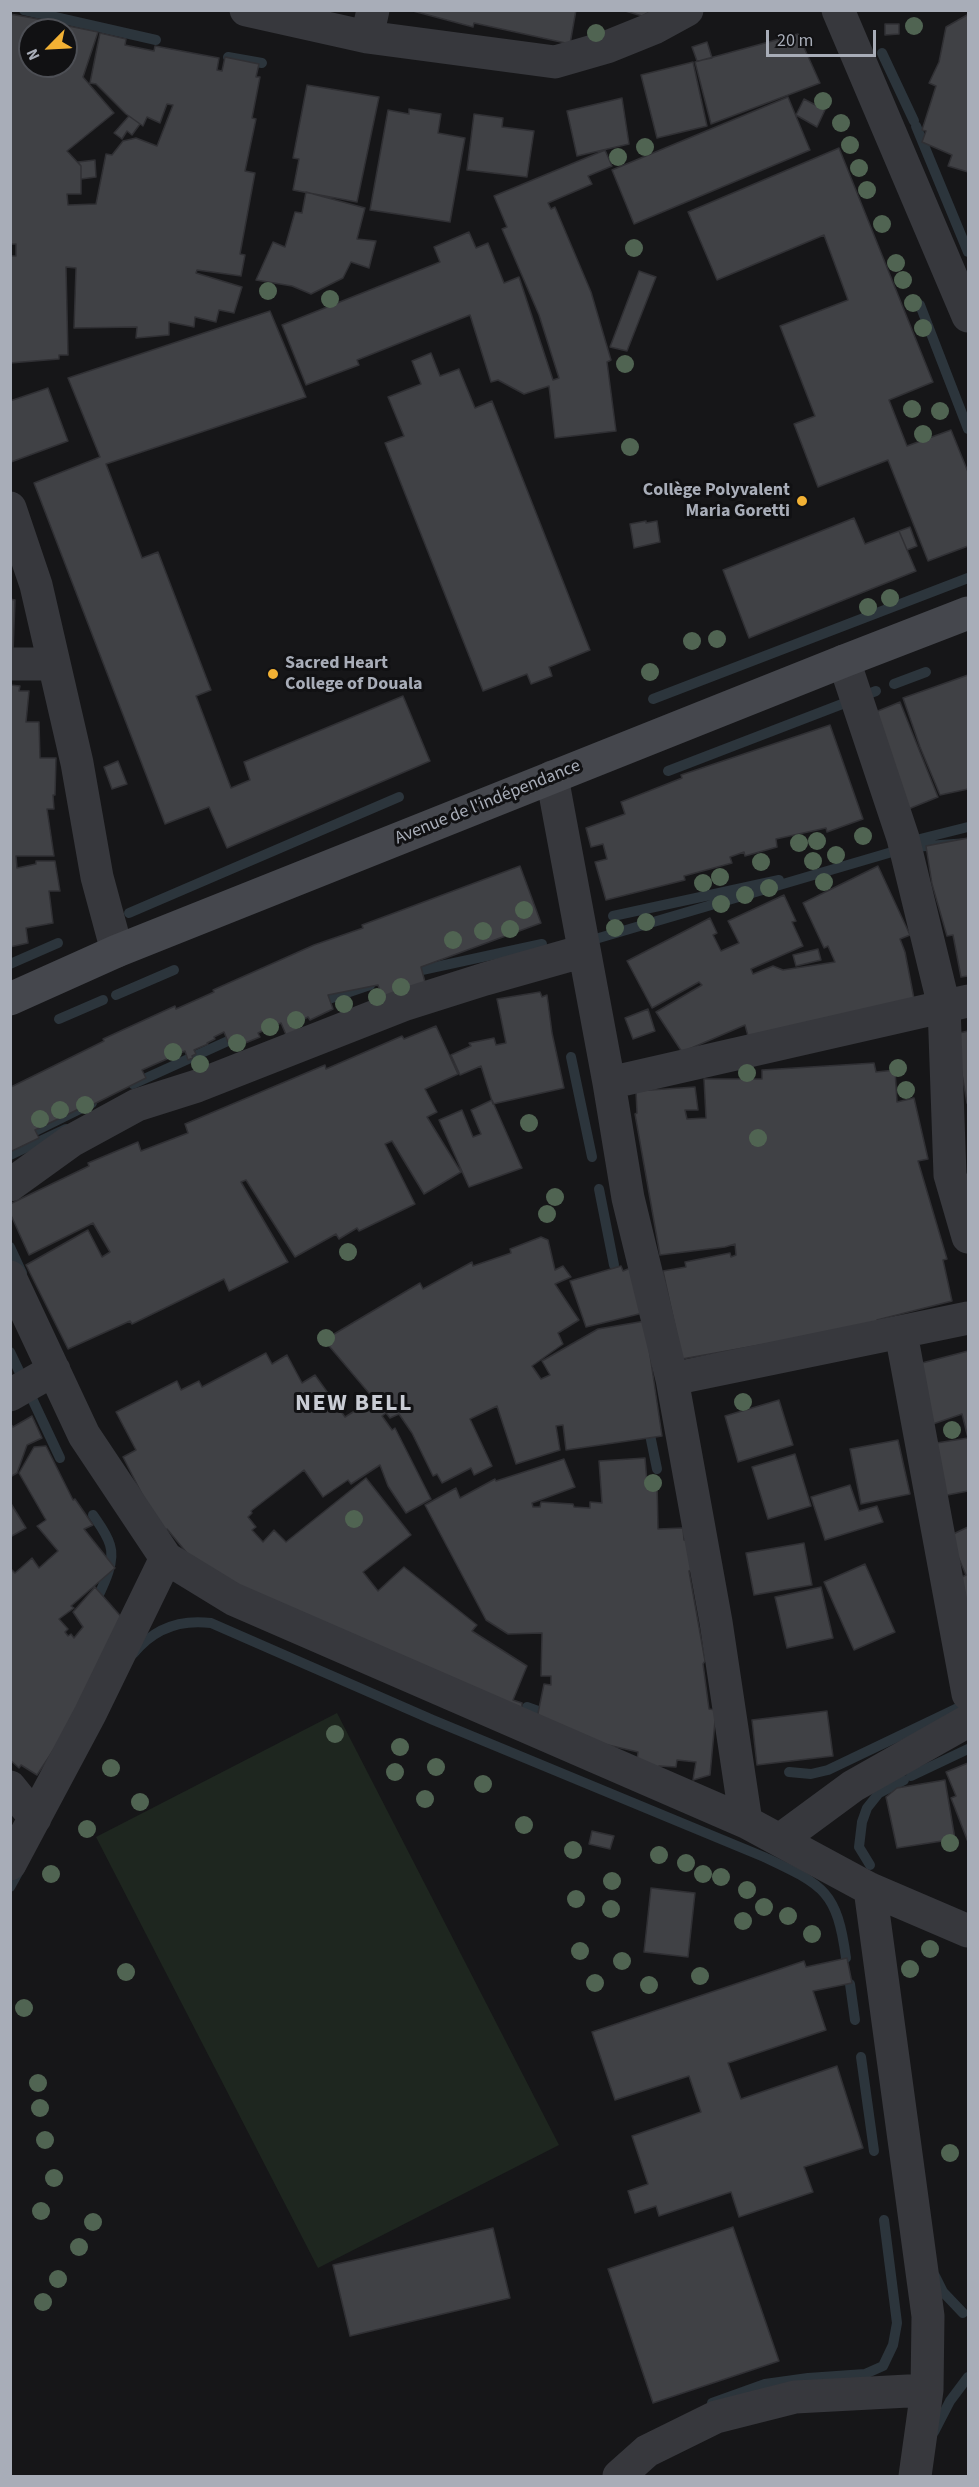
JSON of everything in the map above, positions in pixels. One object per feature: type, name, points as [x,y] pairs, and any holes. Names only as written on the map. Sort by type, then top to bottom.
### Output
[{"type":"main road","name":"Avenue de l'indépendance","points":[[10,999],[117,951],[844,660],[969,613]]},
{"type":"street","points":[[246,10],[370,24],[555,62],[607,47],[654,28],[687,10]]},
{"type":"street","points":[[838,10],[969,316]]},
{"type":"street","points":[[10,508],[36,585],[52,664],[77,763],[97,877],[117,951]]},
{"type":"street","points":[[844,660],[956,1003],[950,1175],[969,1237]]},
{"type":"street","points":[[10,664],[52,664]]},
{"type":"street","points":[[552,777],[628,1198],[672,1380],[716,1622],[746,1822]]},
{"type":"street","points":[[10,1185],[71,1141],[137,1105],[197,1086],[406,1004],[584,951]]},
{"type":"street","points":[[609,1083],[956,1003]]},
{"type":"street","points":[[10,1277],[84,1435],[166,1558],[233,1599],[746,1822],[870,1889],[969,1930]]},
{"type":"street","points":[[672,1380],[969,1318]]},
{"type":"street","points":[[901,1333],[969,1694]]},
{"type":"street","points":[[10,1395],[54,1370]]},
{"type":"street","points":[[10,1864],[133,1629],[166,1558]]},
{"type":"street","points":[[781,1839],[853,1786],[969,1721]]},
{"type":"street","points":[[10,1787],[35,1818]]},
{"type":"street","points":[[870,1889],[928,2316],[927,2390],[915,2476]]},
{"type":"street","points":[[619,2476],[647,2451],[716,2417],[795,2397],[927,2390]]},
{"type":"shaded area","points":[[337,1713],[559,2145],[318,2268],[96,1837]]},
{"type":"building","points":[[576,10],[570,44],[474,23],[473,27],[413,11]]},
{"type":"building","points":[[622,10],[653,10],[642,16]]},
{"type":"building","points":[[10,14],[33,18],[18,18],[18,78],[78,78],[78,28],[98,32],[83,77],[114,113],[67,151],[81,166],[81,194],[67,194],[68,205],[96,204],[106,154],[112,155],[123,141],[136,138],[157,146],[173,105],[167,104],[160,123],[147,117],[143,126],[126,114],[96,84],[90,83],[100,33],[126,39],[125,45],[154,51],[155,46],[219,58],[217,70],[222,71],[225,57],[259,64],[256,77],[260,77],[252,118],[256,119],[245,171],[255,173],[240,254],[245,255],[241,276],[197,270],[196,273],[242,287],[234,313],[219,310],[216,322],[195,317],[194,327],[169,322],[169,335],[136,338],[137,327],[74,328],[76,268],[66,267],[68,355],[59,355],[59,359],[10,363],[10,256],[16,256],[16,244],[10,244]]},
{"type":"building","points":[[967,15],[968,172],[948,166],[952,155],[922,142],[926,131],[922,130],[936,86],[929,83],[939,62],[946,27]]},
{"type":"building","points":[[885,24],[899,24],[899,34],[885,35]]},
{"type":"building","points":[[798,34],[820,83],[711,124],[695,62]]},
{"type":"building","points":[[707,42],[712,58],[697,61],[692,47]]},
{"type":"building","points":[[693,62],[707,126],[657,138],[641,75]]},
{"type":"building","points":[[307,85],[379,97],[357,202],[293,190],[299,159],[293,158]]},
{"type":"building","points":[[788,97],[810,150],[634,224],[612,170]]},
{"type":"building","points":[[622,98],[629,144],[577,156],[567,111]]},
{"type":"building","points":[[804,99],[825,110],[817,127],[796,115]]},
{"type":"building","points":[[409,109],[441,114],[438,133],[465,138],[450,222],[370,210],[388,110],[409,114]]},
{"type":"building","points":[[474,114],[503,118],[502,127],[534,131],[527,177],[467,170]]},
{"type":"building","points":[[129,116],[140,124],[132,135],[127,131],[122,139],[114,133]]},
{"type":"building","points":[[839,148],[933,382],[889,400],[907,446],[951,430],[968,472],[968,546],[928,561],[888,460],[818,487],[794,424],[815,416],[780,326],[848,300],[824,235],[717,280],[688,212]]},
{"type":"building","points":[[605,150],[612,166],[588,176],[592,184],[548,203],[551,209],[555,207],[591,292],[611,360],[607,362],[616,431],[555,438],[549,386],[524,394],[498,380],[491,382],[470,315],[357,360],[359,365],[306,385],[282,325],[440,262],[434,247],[469,232],[476,248],[488,243],[504,283],[519,277],[553,380],[559,378],[539,315],[502,229],[507,227],[494,196]]},
{"type":"building","points":[[95,160],[96,177],[81,179],[81,166],[78,162]]},
{"type":"building","points":[[306,192],[365,208],[357,239],[376,241],[369,268],[351,262],[343,278],[311,294],[292,286],[256,280],[273,242],[285,247],[295,212],[302,213]]},
{"type":"building","points":[[639,271],[656,277],[627,351],[610,347]]},
{"type":"building","points":[[270,311],[306,397],[106,464],[142,558],[158,552],[211,690],[196,696],[231,788],[250,780],[244,762],[403,696],[430,761],[227,848],[209,807],[165,824],[34,483],[100,457],[68,378]]},
{"type":"building","points":[[431,353],[440,376],[459,369],[475,408],[492,401],[590,650],[549,667],[552,676],[531,684],[527,674],[483,691],[385,443],[404,436],[388,397],[421,384],[412,361]]},
{"type":"building","points":[[48,388],[68,441],[11,462],[10,401]]},
{"type":"building","points":[[854,518],[865,544],[899,531],[916,571],[749,638],[723,570]]},
{"type":"building","points":[[646,521],[646,523],[657,521],[660,542],[634,548],[630,524]]},
{"type":"building","points":[[910,527],[917,546],[907,550],[899,531]]},
{"type":"building","points":[[10,599],[15,600],[13,653],[10,652]]},
{"type":"building","points":[[968,675],[968,789],[940,795],[903,698]]},
{"type":"building","points":[[10,685],[20,686],[19,691],[29,691],[26,722],[39,722],[40,758],[56,758],[54,809],[47,809],[54,856],[16,856],[17,868],[36,864],[36,861],[55,861],[60,891],[49,891],[53,923],[26,928],[28,943],[10,947]]},
{"type":"building","points":[[900,702],[938,797],[906,810],[868,715]]},
{"type":"building","points":[[830,725],[863,819],[827,832],[826,828],[776,839],[777,847],[745,856],[744,852],[730,857],[732,863],[684,876],[685,880],[606,900],[595,862],[607,859],[603,844],[591,847],[586,828],[625,814],[621,802],[682,778],[681,775]]},
{"type":"building","points":[[118,761],[127,784],[112,789],[104,767]]},
{"type":"building","points":[[968,838],[968,976],[961,977],[953,935],[947,936],[932,884],[926,846]]},
{"type":"building","points":[[520,866],[541,923],[421,967],[426,986],[382,997],[378,985],[328,995],[333,1009],[310,1020],[308,1017],[296,1023],[298,1030],[287,1037],[281,1023],[258,1033],[260,1037],[238,1046],[235,1038],[228,1042],[224,1032],[214,1037],[215,1039],[208,1044],[194,1050],[196,1054],[192,1056],[193,1058],[188,1060],[185,1051],[142,1070],[146,1078],[80,1111],[79,1109],[35,1130],[39,1138],[10,1152],[10,1085],[11,1087],[104,1041],[103,1039],[175,1006],[176,1009],[314,945]]},
{"type":"building","points":[[878,866],[910,935],[900,939],[905,952],[915,1004],[748,1036],[745,1025],[682,1052],[656,1012],[702,985],[699,982],[652,1008],[627,961],[710,918],[717,933],[713,935],[721,951],[739,943],[728,921],[784,895],[796,921],[792,922],[803,946],[751,969],[753,974],[773,966],[783,970],[835,962],[828,946],[824,948],[803,903]]},
{"type":"building","points":[[818,949],[821,960],[796,966],[793,955]]},
{"type":"building","points":[[540,992],[542,997],[547,995],[552,1033],[564,1088],[493,1104],[481,1066],[460,1075],[451,1055],[471,1046],[469,1043],[494,1038],[496,1045],[506,1043],[497,999]]},
{"type":"building","points":[[648,1009],[655,1031],[633,1039],[625,1018]]},
{"type":"building","points":[[436,1026],[458,1074],[425,1089],[437,1112],[427,1117],[461,1172],[424,1194],[392,1141],[385,1144],[415,1204],[359,1231],[357,1228],[339,1239],[336,1234],[295,1257],[246,1180],[241,1182],[288,1262],[229,1291],[224,1279],[132,1324],[130,1321],[68,1349],[26,1265],[88,1230],[102,1257],[110,1252],[93,1223],[29,1255],[10,1213],[10,1204],[89,1166],[88,1163],[138,1142],[141,1151],[188,1133],[185,1124],[325,1065],[326,1069],[402,1036],[404,1039]]},
{"type":"building","points":[[968,1031],[968,1103],[967,1103],[955,1034]]},
{"type":"building","points":[[874,1063],[876,1072],[895,1070],[897,1102],[914,1098],[928,1159],[918,1161],[947,1259],[943,1260],[952,1301],[877,1320],[878,1324],[682,1359],[663,1271],[686,1267],[685,1262],[730,1253],[731,1257],[736,1255],[735,1244],[660,1255],[635,1114],[637,1113],[636,1091],[695,1087],[698,1110],[685,1110],[687,1119],[706,1118],[704,1079],[762,1079],[762,1070]]},
{"type":"building","points":[[492,1100],[522,1168],[469,1187],[439,1120],[462,1110],[473,1137],[481,1134],[471,1110]]},
{"type":"building","points":[[541,1237],[548,1240],[555,1270],[563,1266],[571,1277],[555,1284],[579,1320],[558,1333],[563,1344],[532,1366],[541,1379],[550,1375],[542,1361],[598,1329],[645,1321],[662,1436],[566,1450],[563,1425],[556,1426],[560,1450],[516,1464],[497,1406],[470,1419],[492,1466],[474,1475],[471,1468],[442,1483],[437,1474],[433,1476],[412,1433],[399,1414],[390,1418],[386,1413],[382,1416],[392,1430],[395,1428],[431,1499],[406,1513],[388,1486],[380,1465],[351,1484],[348,1480],[323,1497],[304,1470],[251,1511],[248,1517],[256,1527],[252,1530],[263,1542],[274,1530],[286,1542],[366,1478],[411,1535],[363,1572],[378,1591],[404,1567],[477,1625],[472,1631],[527,1666],[513,1700],[522,1703],[521,1719],[206,1576],[167,1529],[162,1533],[123,1457],[136,1450],[116,1412],[177,1381],[181,1390],[199,1381],[202,1387],[266,1353],[272,1364],[287,1355],[302,1383],[315,1375],[345,1417],[374,1399],[324,1340],[420,1283],[423,1289],[472,1262],[473,1266],[511,1253],[510,1249]]},
{"type":"building","points":[[621,1266],[623,1271],[633,1267],[643,1313],[586,1327],[570,1281]]},
{"type":"building","points":[[968,1351],[968,1438],[962,1414],[930,1425],[918,1364]]},
{"type":"building","points":[[779,1400],[793,1445],[738,1462],[725,1416]]},
{"type":"building","points":[[32,1416],[42,1438],[27,1445],[17,1473],[10,1477],[10,1423],[13,1427]]},
{"type":"building","points":[[968,1438],[968,1491],[937,1497],[930,1444]]},
{"type":"building","points":[[898,1440],[910,1494],[861,1504],[850,1449]]},
{"type":"building","points":[[46,1446],[73,1500],[75,1499],[93,1525],[84,1529],[115,1568],[71,1606],[74,1608],[59,1619],[68,1629],[65,1632],[68,1636],[71,1634],[74,1638],[83,1627],[73,1612],[95,1587],[124,1620],[68,1728],[37,1775],[21,1765],[19,1768],[10,1760],[10,1568],[15,1573],[32,1558],[39,1568],[58,1551],[37,1526],[46,1520],[19,1473],[34,1447]]},
{"type":"building","points":[[795,1454],[811,1506],[768,1519],[752,1467]]},
{"type":"building","points":[[645,1458],[647,1482],[657,1481],[658,1529],[683,1528],[684,1540],[688,1541],[695,1569],[689,1571],[705,1661],[703,1664],[709,1709],[716,1710],[710,1775],[693,1780],[696,1762],[677,1760],[676,1767],[659,1766],[658,1774],[636,1769],[638,1752],[535,1728],[544,1684],[551,1685],[551,1676],[541,1676],[542,1633],[508,1634],[486,1620],[425,1505],[456,1488],[460,1498],[495,1479],[496,1481],[564,1459],[575,1487],[532,1503],[533,1507],[540,1507],[541,1502],[573,1504],[574,1507],[590,1508],[590,1502],[602,1503],[599,1461]]},
{"type":"building","points":[[850,1485],[859,1511],[877,1506],[883,1522],[825,1540],[811,1497]]},
{"type":"building","points":[[10,1502],[26,1528],[10,1537]]},
{"type":"building","points":[[968,1527],[968,1605],[958,1579],[966,1575],[949,1536]]},
{"type":"building","points":[[804,1543],[812,1585],[754,1595],[746,1553]]},
{"type":"building","points":[[865,1564],[895,1632],[854,1650],[824,1582]]},
{"type":"building","points":[[821,1587],[833,1638],[787,1648],[775,1597]]},
{"type":"building","points":[[827,1711],[833,1756],[757,1765],[752,1720]]},
{"type":"building","points":[[968,1763],[968,1842],[951,1798],[956,1796],[946,1772]]},
{"type":"building","points":[[945,1780],[955,1839],[897,1848],[886,1797],[897,1788]]},
{"type":"building","points":[[592,1831],[614,1836],[610,1849],[589,1844]]},
{"type":"building","points":[[651,1888],[695,1893],[688,1957],[644,1952]]},
{"type":"building","points":[[847,1958],[852,1983],[813,1991],[826,2030],[728,2063],[741,2099],[837,2066],[863,2148],[804,2167],[813,2192],[739,2217],[731,2192],[659,2216],[656,2206],[635,2213],[628,2191],[648,2184],[632,2136],[701,2112],[689,2076],[615,2100],[592,2032],[804,1961],[806,1967]]},
{"type":"building","points":[[733,2227],[779,2361],[653,2403],[608,2269]]},
{"type":"building","points":[[493,2228],[510,2298],[350,2336],[333,2265]]},
{"type":"waterway","points":[[24,10],[156,40]]},
{"type":"waterway","points":[[882,53],[914,121]]},
{"type":"waterway","points":[[228,57],[262,63]]},
{"type":"waterway","points":[[916,126],[968,252]]},
{"type":"waterway","points":[[920,305],[968,429]]},
{"type":"waterway","points":[[653,699],[968,578]]},
{"type":"waterway","points":[[894,684],[926,672]]},
{"type":"waterway","points":[[668,771],[876,691]]},
{"type":"waterway","points":[[129,913],[399,797]]},
{"type":"waterway","points":[[908,842],[968,827]]},
{"type":"waterway","points":[[913,847],[968,843]]},
{"type":"waterway","points":[[592,940],[892,852]]},
{"type":"waterway","points":[[613,916],[779,880]]},
{"type":"waterway","points":[[10,964],[58,943]]},
{"type":"waterway","points":[[408,973],[542,944]]},
{"type":"waterway","points":[[116,995],[174,970]]},
{"type":"waterway","points":[[317,1003],[370,985]]},
{"type":"waterway","points":[[59,1019],[103,1000]]},
{"type":"waterway","points":[[133,1084],[239,1036]]},
{"type":"waterway","points":[[571,1057],[592,1157]]},
{"type":"waterway","points":[[25,1136],[92,1103]]},
{"type":"waterway","points":[[10,1155],[66,1129]]},
{"type":"waterway","points":[[599,1189],[614,1265]]},
{"type":"waterway","points":[[10,1247],[22,1273]]},
{"type":"waterway","points":[[10,1352],[19,1371]]},
{"type":"waterway","points":[[28,1390],[60,1458]]},
{"type":"waterway","points":[[648,1425],[657,1469]]},
{"type":"waterway","points":[[93,1515],[107,1537],[111,1552],[110,1567],[94,1605]]},
{"type":"waterway","points":[[133,1654],[149,1638],[178,1624],[211,1623],[433,1720],[764,1857],[800,1875],[824,1892],[838,1917],[846,1958]]},
{"type":"waterway","points":[[789,1772],[811,1774],[828,1770],[964,1705]]},
{"type":"waterway","points":[[527,1707],[552,1716]]},
{"type":"waterway","points":[[911,1776],[968,1749]]},
{"type":"waterway","points":[[870,1865],[859,1847],[862,1822],[867,1808],[879,1793],[904,1780]]},
{"type":"waterway","points":[[10,1887],[21,1867]]},
{"type":"waterway","points":[[850,1984],[855,2020]]},
{"type":"waterway","points":[[861,2057],[874,2151]]},
{"type":"waterway","points":[[712,2403],[765,2384],[865,2374],[883,2366],[893,2345],[897,2323],[884,2220]]},
{"type":"waterway","points":[[935,2276],[943,2292],[963,2313]]},
{"type":"waterway","points":[[934,2432],[950,2401],[968,2377]]},
{"type":"place","name":"Collège Polyvalent Maria Goretti","points":[[802,501]]},
{"type":"place","name":"Sacred Heart College of Douala","points":[[273,674]]},
{"type":"district","name":"NEW BELL","points":[[354,1405]]}]
